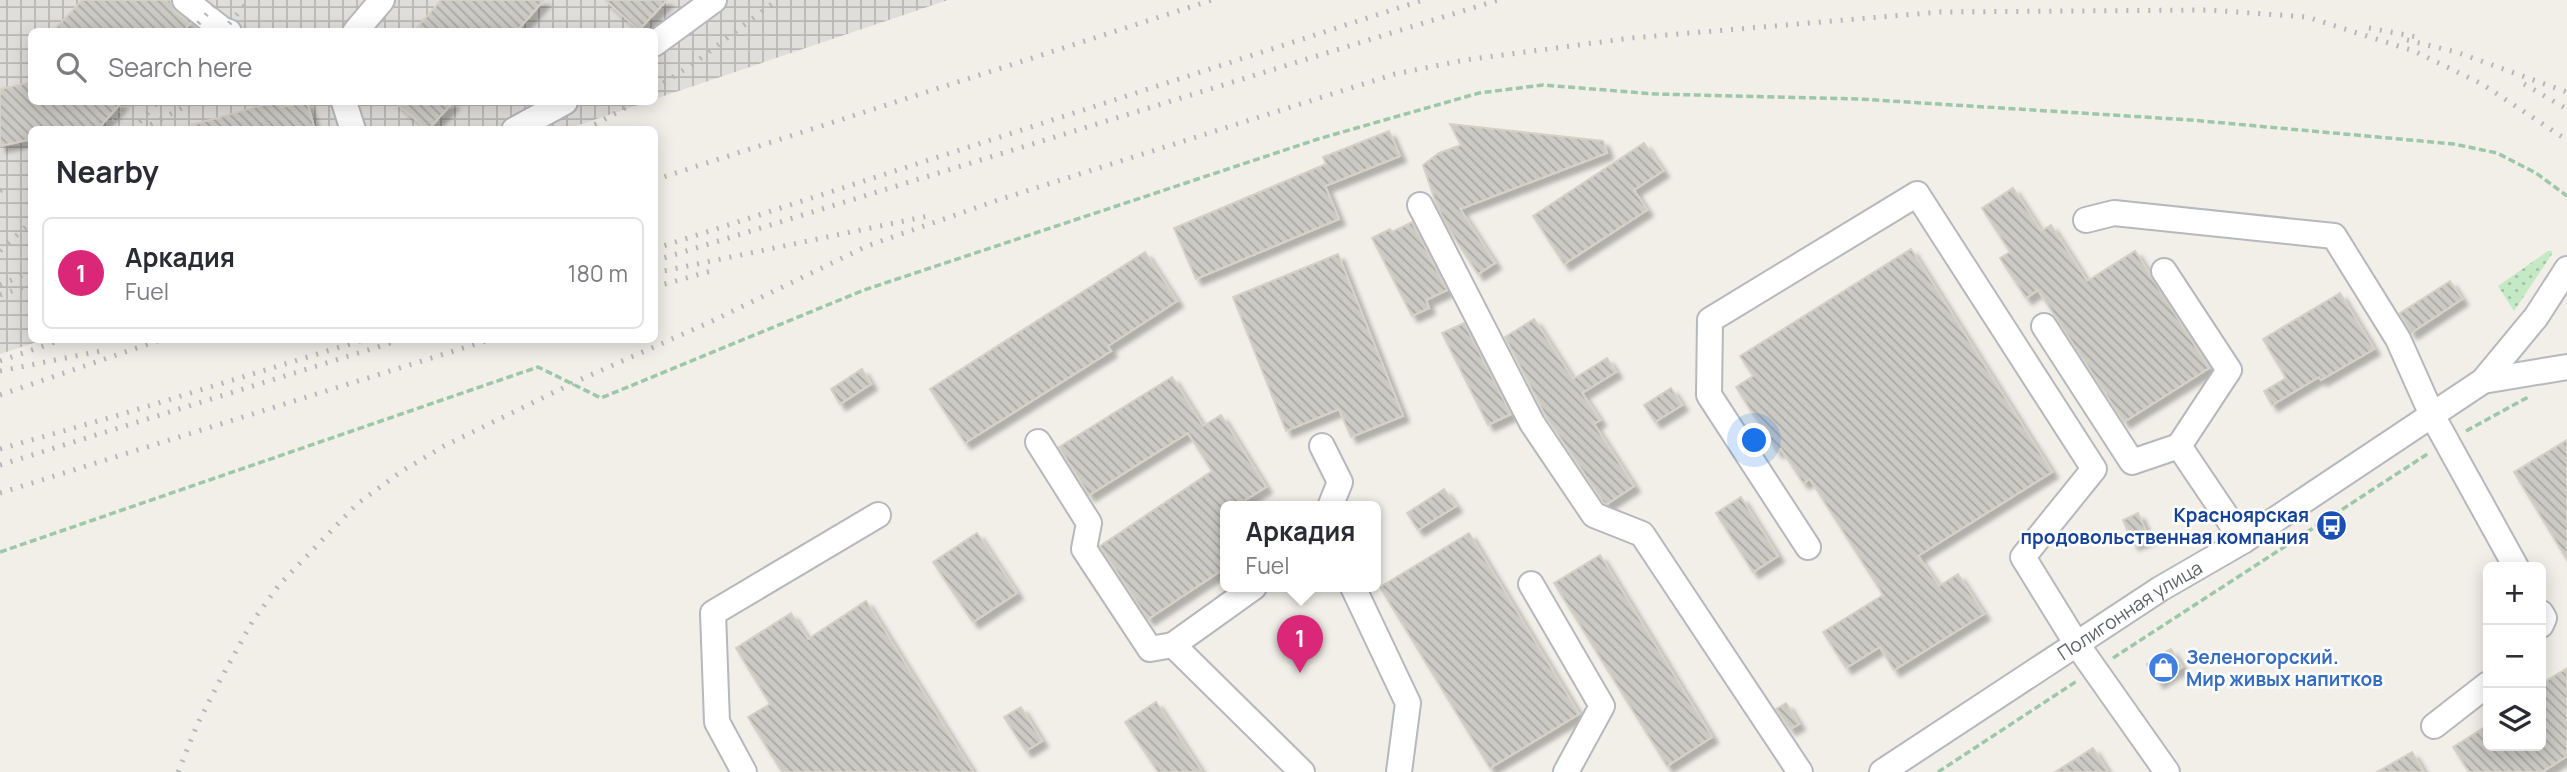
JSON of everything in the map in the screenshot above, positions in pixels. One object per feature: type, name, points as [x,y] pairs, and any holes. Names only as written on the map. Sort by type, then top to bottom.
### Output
[{"type":"lane","points":[[185,0],[220,28]]},
{"type":"lane","points":[[358,28],[382,0]]},
{"type":"lane","points":[[658,41],[714,0]]},
{"type":"lane","points":[[345,105],[352,126]]},
{"type":"lane","points":[[521,126],[560,105]]},
{"type":"lane","points":[[1808,547],[1709,395],[1710,320],[1917,194],[2094,469],[2023,557],[2076,643],[2168,772]]},
{"type":"lane","points":[[1420,205],[1540,435],[1594,515],[1642,534],[1800,772]]},
{"type":"lane","points":[[2086,220],[2113,213],[2333,236],[2398,339],[2432,415],[2513,562]]},
{"type":"lane","name":"Полигонная улица","points":[[1882,772],[2160,589],[2243,541],[2483,381],[2536,317],[2567,269]]},
{"type":"lane","points":[[2044,326],[2132,462],[2179,446],[2229,370],[2164,271]]},
{"type":"lane","name":"Полигонная улица","points":[[2483,381],[2567,367]]},
{"type":"lane","points":[[1038,442],[1089,523],[1084,549],[1150,649],[1173,645],[1247,592]]},
{"type":"lane","points":[[1322,446],[1340,482],[1332,501]]},
{"type":"lane","points":[[2179,446],[2243,541]]},
{"type":"lane","points":[[744,772],[716,722],[713,613],[878,514]]},
{"type":"lane","points":[[1531,584],[1602,706],[1566,772]]},
{"type":"lane","points":[[1355,592],[1408,703],[1399,772]]},
{"type":"lane","points":[[1173,645],[1302,772]]},
{"type":"lane","points":[[2434,726],[2483,688]]},
{"type":"path","points":[[0,552],[538,367],[601,398],[864,290],[1318,139],[1479,93],[1544,85],[1655,94],[1860,99],[2191,120],[2440,142],[2497,153],[2536,173],[2567,196]]},
{"type":"path","points":[[1938,772],[2447,441],[2538,391]]},
{"type":"shaded area","points":[[0,0],[948,0],[658,98],[658,28],[28,28],[28,105],[638,105],[576,126],[28,126],[28,343],[34,343],[0,354]]},
{"type":"green space","points":[[2548,251],[2552,251],[2552,254],[2514,311],[2498,286]]},
{"type":"building","points":[[82,0],[170,0],[175,11],[190,24],[186,28],[56,28]]},
{"type":"building","points":[[441,0],[544,0],[520,28],[416,28]]},
{"type":"building","points":[[605,0],[667,0],[641,28],[637,28]]},
{"type":"building","points":[[28,83],[28,105],[119,105],[101,126],[28,126],[28,140],[0,146],[0,89]]},
{"type":"building","points":[[263,105],[308,105],[314,126],[192,126]]},
{"type":"building","points":[[399,105],[450,105],[432,126],[423,126]]},
{"type":"building","points":[[1450,124],[1603,141],[1607,153],[1460,209],[1495,263],[1478,274],[1437,206],[1423,165],[1439,153],[1461,145]]},
{"type":"building","points":[[1389,131],[1400,156],[1325,186],[1339,219],[1196,279],[1174,228],[1326,164],[1323,157]]},
{"type":"building","points":[[1644,143],[1663,171],[1634,190],[1647,210],[1564,264],[1533,216]]},
{"type":"building","points":[[2013,188],[2041,231],[2051,225],[2087,281],[2135,251],[2209,368],[2124,422],[2038,290],[2026,298],[2000,258],[2010,252],[1982,208]]},
{"type":"building","points":[[1412,222],[1447,290],[1426,300],[1429,308],[1412,316],[1372,238]]},
{"type":"building","points":[[1911,249],[2052,472],[1918,556],[1939,586],[1958,574],[1984,614],[1894,670],[1880,647],[1846,668],[1823,632],[1883,595],[1810,479],[1803,483],[1781,449],[1777,452],[1736,387],[1753,376],[1740,356]]},
{"type":"building","points":[[1145,252],[1177,301],[1108,346],[1111,351],[965,443],[930,389]]},
{"type":"building","points":[[1338,254],[1403,416],[1351,437],[1339,409],[1286,431],[1233,297]]},
{"type":"building","points":[[2450,281],[2462,299],[2411,333],[2400,313]]},
{"type":"building","points":[[2340,293],[2374,349],[2272,405],[2264,391],[2286,378],[2263,339]]},
{"type":"building","points":[[1534,319],[1573,379],[1607,358],[1616,372],[1582,393],[1600,420],[1594,424],[1634,486],[1607,504],[1545,415],[1505,337]]},
{"type":"building","points":[[1464,323],[1511,414],[1488,425],[1442,333]]},
{"type":"building","points":[[862,369],[871,384],[840,404],[831,389]]},
{"type":"building","points":[[1172,377],[1203,426],[1221,415],[1266,487],[1244,501],[1220,501],[1220,571],[1148,619],[1100,546],[1212,471],[1188,433],[1089,495],[1059,447]]},
{"type":"building","points":[[1671,388],[1682,405],[1655,422],[1644,405]]},
{"type":"building","points":[[2567,440],[2567,560],[2514,472]]},
{"type":"building","points":[[1444,489],[1456,506],[1418,530],[1407,513]]},
{"type":"building","points":[[1741,497],[1778,556],[1753,572],[1716,513]]},
{"type":"building","points":[[2138,513],[2149,538],[2133,544],[2123,520]]},
{"type":"building","points":[[977,533],[1017,593],[973,622],[933,562]]},
{"type":"building","points":[[1469,533],[1579,714],[1490,768],[1381,586]]},
{"type":"building","points":[[1600,555],[1712,737],[1667,766],[1554,583]]},
{"type":"building","points":[[866,601],[973,772],[782,772],[748,717],[770,704],[736,648],[791,613],[808,639]]},
{"type":"building","points":[[2171,649],[2182,667],[2158,682],[2147,664]]},
{"type":"building","points":[[2567,668],[2567,756],[2542,772],[2469,772],[2453,747],[2483,728],[2483,751],[2546,751],[2546,681]]},
{"type":"building","points":[[1156,702],[1202,772],[1158,772],[1125,722]]},
{"type":"building","points":[[1786,703],[1799,724],[1790,729],[1776,709]]},
{"type":"building","points":[[1021,707],[1042,741],[1026,751],[1004,717]]},
{"type":"building","points":[[2093,748],[2108,772],[2055,772]]},
{"type":"building","points":[[2412,752],[2424,772],[2377,772]]},
{"type":"railway","points":[[194,28],[219,0]]},
{"type":"railway","points":[[225,28],[249,0]]},
{"type":"railway","points":[[658,86],[693,64],[777,0]]},
{"type":"railway","points":[[658,179],[1212,0]]},
{"type":"railway","points":[[658,248],[1423,0]]},
{"type":"railway","points":[[658,260],[1498,0]]},
{"type":"railway","points":[[178,772],[197,725],[218,684],[252,622],[279,585],[357,504],[402,471],[444,446],[867,246],[1001,199],[1395,74],[1465,60],[1631,38],[1940,12],[2209,10],[2307,17],[2414,51],[2482,84],[2567,140]]},
{"type":"railway","points":[[2369,28],[2417,37]]},
{"type":"railway","points":[[2407,40],[2456,52],[2567,92]]},
{"type":"railway","points":[[2524,84],[2567,109]]},
{"type":"railway","points":[[110,126],[128,105]]},
{"type":"railway","points":[[136,126],[155,105]]},
{"type":"railway","points":[[148,126],[187,105]]},
{"type":"railway","points":[[592,126],[631,105]]},
{"type":"railway","points":[[0,191],[5,188]]},
{"type":"railway","points":[[658,272],[928,216]]},
{"type":"railway","points":[[0,251],[28,225]]},
{"type":"railway","points":[[658,286],[715,270]]},
{"type":"railway","points":[[0,285],[28,273]]},
{"type":"railway","points":[[0,295],[28,285]]},
{"type":"railway","points":[[0,361],[52,343]]},
{"type":"railway","points":[[0,395],[151,343]]},
{"type":"railway","points":[[0,449],[353,343]]},
{"type":"railway","points":[[0,465],[390,343]]},
{"type":"railway","points":[[0,493],[479,343]]},
{"type":"railway","points":[[0,371],[106,350]]},
{"type":"place","name":"Красноярская продовольственная компания","points":[[2332,526]]},
{"type":"place","name":"Зеленогорский. Мир живых напитков","points":[[2163,668]]},
{"type":"place","name":"Аркадия","points":[[1300,673]]}]
